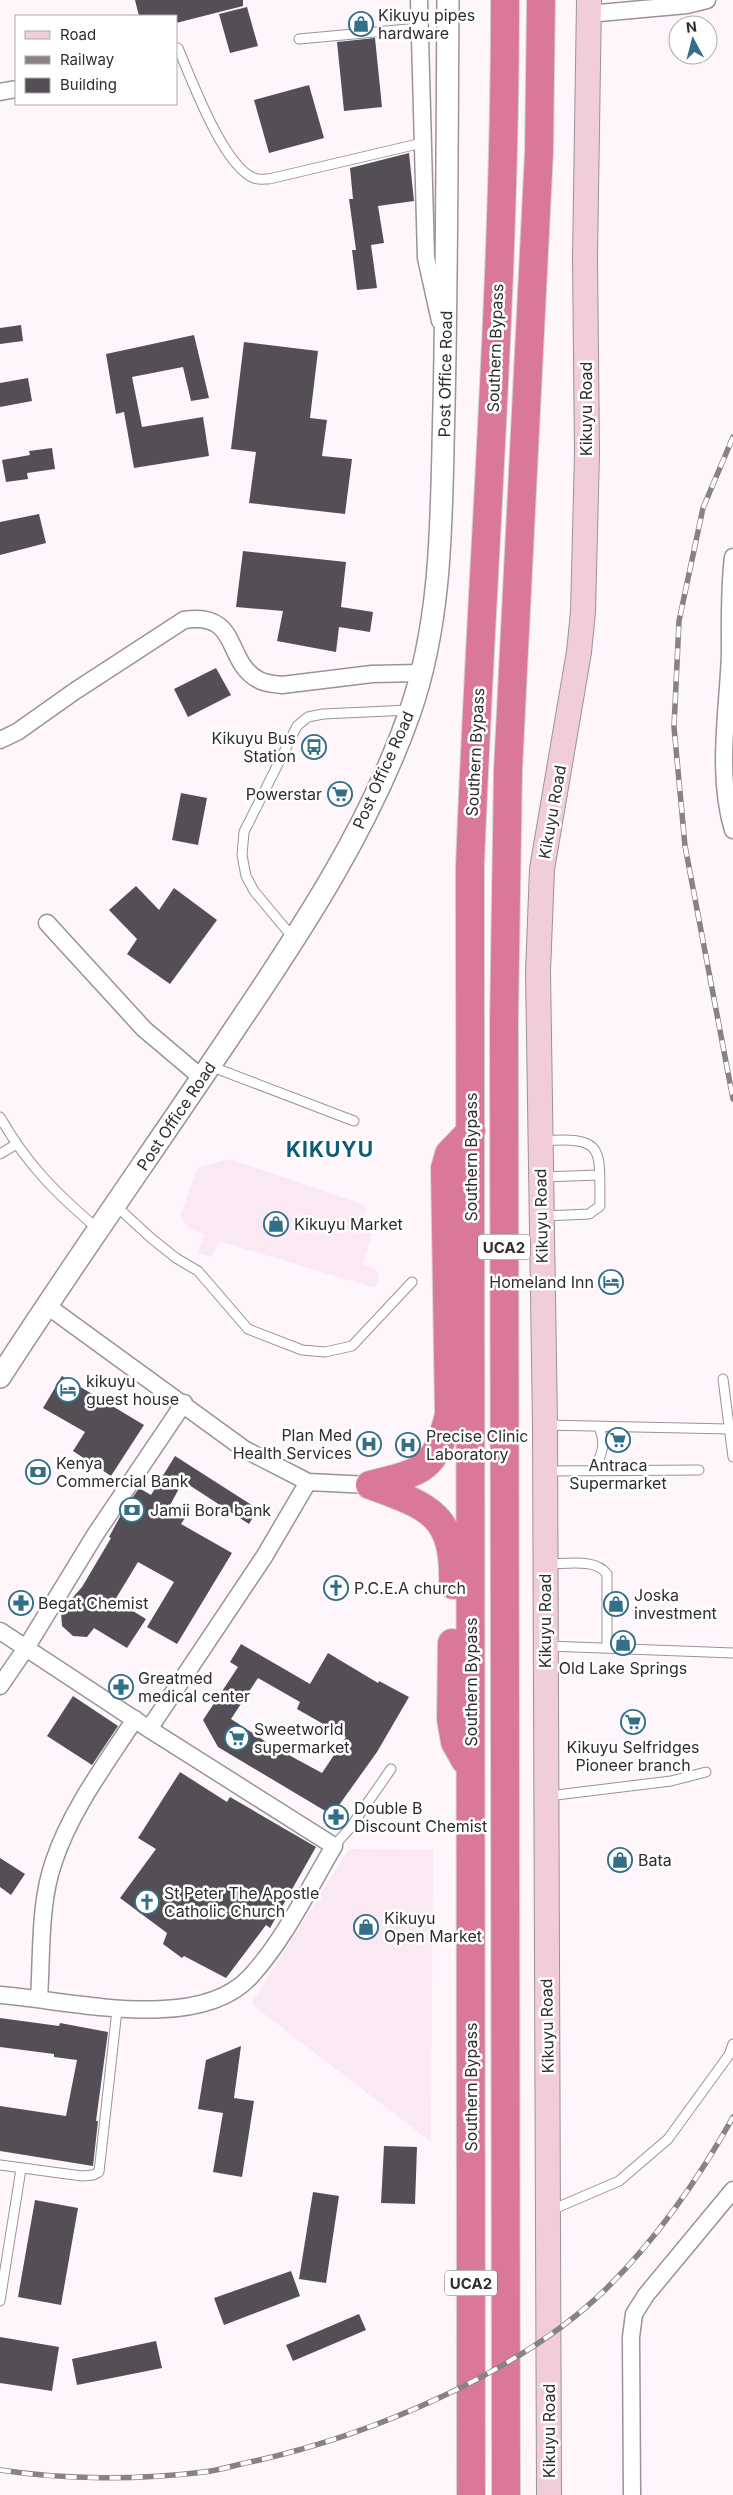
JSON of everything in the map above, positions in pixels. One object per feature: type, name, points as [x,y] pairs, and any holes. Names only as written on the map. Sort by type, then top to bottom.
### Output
[{"type":"highway","name":"Southern Bypass","points":[[471,2495],[470,866],[476,719],[485,585],[505,112],[505,0]]},
{"type":"highway","name":"Southern Bypass","points":[[506,2495],[504,991],[508,770],[540,152],[541,0]]},
{"type":"highway","points":[[370,1485],[414,1472],[434,1457],[441,1445],[449,1415],[445,1168],[449,1154],[471,1131]]},
{"type":"highway","points":[[370,1485],[417,1503],[432,1513],[446,1529],[454,1567],[451,1719],[455,1742],[471,1770]]},
{"type":"main road","name":"Kikuyu Road","points":[[549,2495],[545,1426],[538,981],[542,878],[579,652],[584,584],[588,7]]},
{"type":"street","points":[[418,0],[426,258],[445,348]]},
{"type":"street","name":"Post Office Road","points":[[0,1377],[46,1305],[99,1230],[294,939],[345,854],[382,780],[410,710],[433,617],[444,486],[448,0]]},
{"type":"street","points":[[588,7],[687,5],[707,0]]},
{"type":"street","points":[[0,92],[15,89]]},
{"type":"street","points":[[733,557],[729,591],[730,653],[725,748],[727,788],[733,830]]},
{"type":"street","points":[[0,740],[17,732],[75,691],[184,620],[196,618],[211,620],[220,626],[252,674],[268,683],[282,685],[372,674],[420,673]]},
{"type":"street","points":[[47,922],[144,1029],[206,1072]]},
{"type":"street","points":[[46,1305],[184,1403],[244,1449],[308,1482],[370,1485]]},
{"type":"street","points":[[0,1686],[26,1648],[95,1535],[184,1403]]},
{"type":"street","points":[[149,1729],[264,1556],[308,1482]]},
{"type":"street","points":[[0,1631],[149,1729],[334,1846],[268,1955],[248,1979],[229,1994],[184,2008],[117,2010],[39,1998],[0,1995]]},
{"type":"street","points":[[39,1998],[46,1902],[53,1863],[68,1825],[135,1719]]},
{"type":"street","points":[[632,2495],[631,2337],[634,2314],[646,2295],[733,2190]]},
{"type":"lane","points":[[299,39],[419,28]]},
{"type":"lane","points":[[178,48],[215,133],[234,162],[253,178],[269,179],[422,143]]},
{"type":"lane","points":[[294,939],[254,891],[246,876],[242,855],[244,832],[297,726],[308,717],[323,714],[410,710]]},
{"type":"lane","points":[[206,1072],[354,1121]]},
{"type":"lane","points":[[0,1117],[16,1145],[57,1194],[99,1230]]},
{"type":"lane","points":[[540,1141],[576,1139],[589,1144],[594,1148],[599,1159],[600,1175],[600,1206],[595,1211],[589,1214],[542,1216]]},
{"type":"lane","points":[[0,1154],[16,1145]]},
{"type":"lane","points":[[541,1177],[600,1175]]},
{"type":"lane","points":[[115,1205],[157,1243],[198,1271],[248,1329],[302,1350],[325,1352],[352,1346],[412,1282]]},
{"type":"lane","points":[[723,1379],[733,1457]]},
{"type":"lane","points":[[545,1426],[729,1429]]},
{"type":"lane","points":[[593,1470],[600,1458],[603,1443],[598,1426]]},
{"type":"lane","points":[[544,1471],[699,1470]]},
{"type":"lane","points":[[545,1564],[594,1564],[602,1567],[607,1574],[607,1648]]},
{"type":"lane","points":[[545,1646],[733,1653]]},
{"type":"lane","points":[[334,1846],[350,1828],[391,1769]]},
{"type":"lane","points":[[545,1796],[671,1781],[706,1772]]},
{"type":"lane","points":[[0,2165],[82,2176],[93,2175],[99,2172],[117,2010]]},
{"type":"lane","points":[[549,2211],[619,2181],[668,2139],[729,2055],[733,2044]]},
{"type":"lane","points":[[0,2301],[21,2169]]},
{"type":"shaded area","name":"Kikuyu Market","points":[[230,1159],[367,1206],[362,1222],[369,1227],[372,1235],[363,1264],[375,1269],[379,1277],[375,1288],[219,1241],[212,1257],[198,1253],[204,1234],[189,1228],[180,1216],[198,1167]]},
{"type":"shaded area","name":"Kikuyu Open Market","points":[[349,1849],[433,1850],[431,2142],[251,2004]]},
{"type":"building","points":[[135,0],[243,0],[243,6],[178,22],[178,15],[139,15]]},
{"type":"building","points":[[247,7],[258,46],[230,53],[219,14]]},
{"type":"building","points":[[375,38],[382,107],[344,111],[337,42]]},
{"type":"building","points":[[309,85],[324,138],[269,153],[254,100]]},
{"type":"building","points":[[409,153],[414,201],[378,206],[384,243],[371,245],[377,288],[357,290],[352,250],[356,250],[349,199],[353,199],[350,168]]},
{"type":"building","points":[[21,325],[23,341],[0,344],[0,328]]},
{"type":"building","points":[[194,335],[209,398],[191,401],[183,367],[132,377],[142,427],[203,417],[209,456],[134,468],[124,412],[116,414],[106,354]]},
{"type":"building","points":[[244,342],[318,351],[310,418],[327,420],[322,456],[352,459],[345,514],[249,503],[256,452],[231,449]]},
{"type":"building","points":[[28,378],[32,401],[0,407],[0,383]]},
{"type":"building","points":[[52,448],[55,469],[27,473],[28,479],[6,482],[2,460],[30,455],[29,451]]},
{"type":"building","points":[[39,514],[46,543],[0,555],[0,522]]},
{"type":"building","points":[[243,551],[346,562],[341,607],[373,612],[370,632],[339,627],[336,652],[277,641],[283,611],[236,607]]},
{"type":"building","points":[[216,668],[231,695],[188,717],[174,689]]},
{"type":"building","points":[[181,793],[207,798],[198,845],[172,840]]},
{"type":"building","points":[[136,886],[159,910],[174,888],[217,920],[170,984],[127,954],[137,939],[109,910]]},
{"type":"building","points":[[62,1376],[144,1425],[111,1476],[73,1451],[85,1432],[43,1408]]},
{"type":"building","points":[[175,1456],[258,1509],[249,1524],[183,1481],[168,1509],[185,1518],[181,1524],[232,1553],[177,1644],[147,1627],[174,1582],[138,1562],[115,1600],[146,1619],[127,1648],[94,1628],[87,1637],[73,1636],[62,1626],[61,1611],[82,1587],[111,1538],[109,1537],[122,1513],[139,1488],[151,1495]]},
{"type":"building","points":[[241,1644],[310,1684],[328,1653],[378,1683],[379,1681],[409,1697],[377,1752],[332,1815],[218,1747],[203,1720],[238,1667],[230,1662]],"holes":[[[258,1678],[300,1702],[297,1709],[346,1737],[322,1773],[274,1747],[231,1719]]]},
{"type":"building","points":[[73,1696],[118,1726],[92,1765],[47,1736]]},
{"type":"building","points":[[180,1772],[227,1802],[230,1797],[316,1847],[270,1928],[266,1925],[226,1978],[184,1956],[182,1958],[163,1944],[167,1933],[120,1898],[156,1849],[138,1838]]},
{"type":"building","points":[[0,1858],[25,1874],[11,1895],[0,1887]]},
{"type":"building","points":[[0,2018],[59,2026],[60,2023],[108,2032],[96,2121],[98,2121],[93,2166],[0,2151],[0,2106],[66,2116],[77,2060],[54,2057],[54,2054],[0,2047]]},
{"type":"building","points":[[241,2046],[234,2098],[254,2101],[242,2177],[213,2172],[223,2113],[198,2109],[206,2060]]},
{"type":"building","points":[[384,2146],[417,2147],[415,2204],[381,2203]]},
{"type":"building","points":[[313,2192],[339,2196],[326,2283],[299,2279]]},
{"type":"building","points":[[35,2200],[78,2208],[61,2305],[18,2297]]},
{"type":"building","points":[[291,2271],[300,2296],[224,2325],[214,2298]]},
{"type":"building","points":[[359,2314],[366,2330],[293,2361],[286,2345]]},
{"type":"building","points":[[0,2337],[59,2347],[52,2391],[0,2383]]},
{"type":"building","points":[[156,2341],[162,2368],[77,2385],[72,2359]]},
{"type":"railway","points":[[733,437],[703,508],[679,621],[674,727],[685,846],[733,1099]]},
{"type":"railway","points":[[0,2470],[50,2476],[102,2478],[179,2475],[210,2471],[300,2450],[347,2435],[443,2396],[489,2373],[532,2347],[572,2318],[607,2288],[660,2229],[706,2163],[733,2117]]},
{"type":"place","name":"Kikuyu pipes hardware","points":[[361,24]]},
{"type":"place","name":"Kikuyu Bus Station","points":[[314,747]]},
{"type":"place","name":"Powerstar","points":[[340,794]]},
{"type":"place","name":"Kikuyu Market","points":[[276,1224]]},
{"type":"place","name":"Homeland Inn","points":[[611,1282]]},
{"type":"place","name":"kikuyu guest house","points":[[68,1390]]},
{"type":"place","name":"Antraca Supermarket","points":[[618,1440]]},
{"type":"place","name":"Plan Med Health Services","points":[[369,1444]]},
{"type":"place","name":"Precise Clinic Laboratory","points":[[408,1445]]},
{"type":"place","name":"Kenya Commercial Bank","points":[[38,1472]]},
{"type":"place","name":"Jamii Bora bank","points":[[132,1510]]},
{"type":"place","name":"P.C.E.A church","points":[[336,1588]]},
{"type":"place","name":"Begat Chemist","points":[[21,1603]]},
{"type":"place","name":"Joska investment","points":[[616,1604]]},
{"type":"place","name":"Old Lake Springs","points":[[623,1643]]},
{"type":"place","name":"Greatmed medical center","points":[[121,1687]]},
{"type":"place","name":"Kikuyu Selfridges Pioneer branch","points":[[633,1722]]},
{"type":"place","name":"Sweetworld supermarket","points":[[237,1738]]},
{"type":"place","name":"Double B Discount Chemist","points":[[336,1817]]},
{"type":"place","name":"Bata","points":[[620,1860]]},
{"type":"place","name":"St Peter The Apostle Catholic Church","points":[[147,1902]]},
{"type":"place","name":"Kikuyu Open Market","points":[[366,1927]]},
{"type":"district","name":"KIKUYU","points":[[330,1149]]}]
